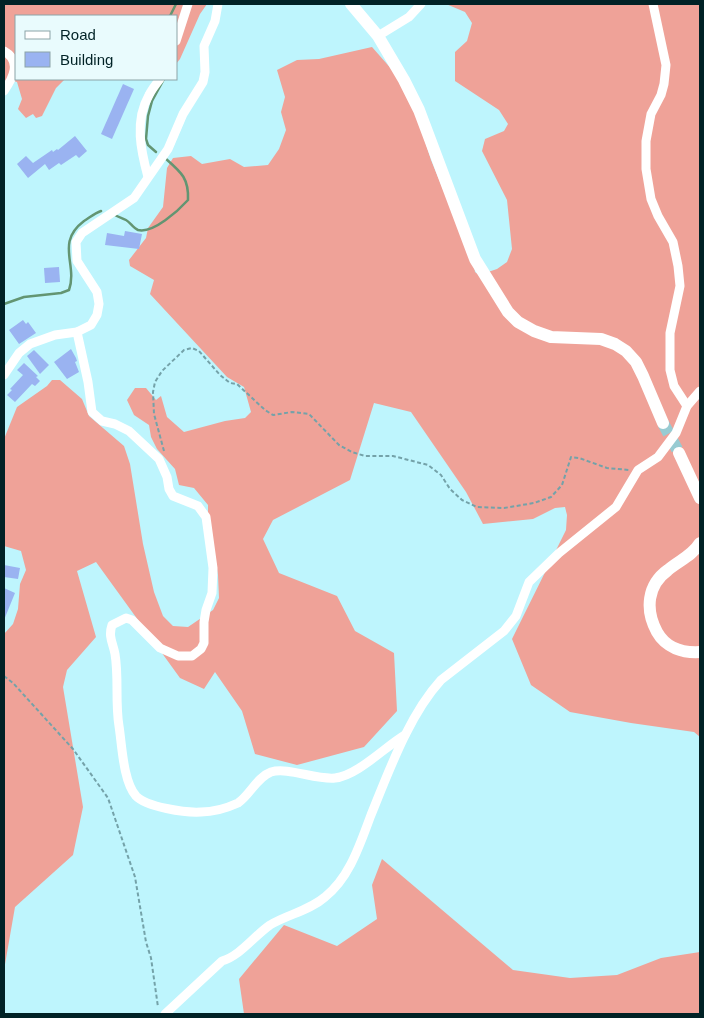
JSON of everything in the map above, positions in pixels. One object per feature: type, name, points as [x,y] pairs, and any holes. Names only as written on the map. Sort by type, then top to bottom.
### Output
[{"type":"street","points":[[178,35],[188,4]]},
{"type":"street","points":[[4,375],[19,353],[30,344],[55,335],[77,332],[91,325],[97,315],[99,304],[97,292],[77,261],[76,242],[82,233],[134,198],[168,149],[183,114],[203,82],[205,72],[204,46],[215,21],[218,4]]},
{"type":"street","points":[[351,4],[378,36],[404,80],[419,110],[438,165],[475,259],[500,302],[518,322],[534,331],[551,337],[601,339],[615,344],[626,351],[636,362],[663,423]]},
{"type":"street","points":[[378,36],[409,17],[421,4]]},
{"type":"street","points":[[653,4],[666,65],[661,94],[651,114],[646,141],[646,169],[652,199],[658,216],[673,242],[678,266],[680,286],[670,334],[670,370],[674,386],[688,406]]},
{"type":"street","points":[[4,51],[7,52],[14,62],[15,73],[4,91]]},
{"type":"street","points":[[148,177],[141,148],[140,128],[147,100],[159,80]]},
{"type":"street","points":[[77,332],[88,382],[92,412],[102,421],[115,424],[129,431],[159,459],[173,496],[198,506],[206,517],[213,568],[212,593],[204,622],[204,643],[201,649],[192,656],[178,656],[160,648],[132,620],[126,618],[112,625],[109,634],[115,654],[116,708],[129,783],[136,796],[145,802],[188,812],[202,812],[226,807],[239,802],[268,773],[276,771],[329,779],[345,776],[405,734]]},
{"type":"street","points":[[165,1014],[222,961],[231,958],[271,925],[306,909],[325,897],[341,880],[356,854],[405,734],[432,689],[504,631],[516,616],[529,582],[559,553],[616,507],[638,470],[658,457],[676,433],[688,406],[700,390]]},
{"type":"street","points":[[679,453],[700,498]]},
{"type":"street","points":[[700,543],[695,552],[660,576],[650,593],[650,605],[652,619],[662,640],[673,648],[691,653],[700,652]]},
{"type":"path","points":[[164,452],[154,414],[153,392],[155,382],[162,371],[184,350],[192,348],[199,352],[220,375],[230,383],[236,384],[265,410],[273,414],[292,412],[309,414],[339,445],[352,452],[365,456],[393,456],[428,465],[440,475],[450,489],[462,500],[476,507],[504,508],[534,503],[551,497],[562,485],[571,457],[606,468],[638,470]]},
{"type":"path","points":[[4,676],[13,683],[73,749],[108,798],[135,877],[146,942],[151,958],[159,1014]]},
{"type":"shaded area","points":[[4,4],[207,4],[200,14],[178,62],[178,15],[15,15],[15,80],[64,80],[56,88],[42,116],[36,118],[33,114],[26,118],[18,109],[22,99],[17,82],[7,79],[4,83]]},
{"type":"shaded area","points":[[446,4],[700,4],[700,737],[694,732],[570,712],[531,685],[512,639],[566,530],[567,515],[565,507],[555,508],[533,519],[483,524],[466,492],[411,412],[374,403],[350,480],[273,520],[263,539],[279,573],[337,596],[355,631],[394,653],[397,711],[364,747],[297,765],[255,754],[242,711],[215,672],[204,689],[180,678],[96,562],[77,571],[96,637],[67,670],[63,687],[83,807],[73,855],[15,907],[4,970],[4,634],[13,624],[18,609],[20,584],[26,570],[21,551],[4,546],[4,439],[17,407],[47,386],[52,380],[60,380],[82,399],[89,416],[124,446],[130,464],[143,544],[154,592],[163,616],[173,626],[188,627],[213,610],[219,598],[218,575],[208,505],[194,488],[179,485],[175,469],[157,449],[151,437],[149,425],[134,415],[127,400],[135,388],[146,388],[156,400],[161,396],[167,417],[184,432],[225,421],[245,418],[251,412],[244,387],[227,377],[150,294],[154,280],[130,266],[129,260],[146,238],[148,228],[163,207],[167,168],[173,158],[191,156],[202,164],[230,159],[244,167],[268,165],[279,149],[286,130],[281,112],[285,97],[277,70],[297,60],[319,59],[372,47],[394,72],[416,113],[431,160],[451,209],[469,233],[475,272],[479,275],[497,269],[507,262],[512,249],[507,200],[482,151],[485,139],[504,131],[508,124],[499,110],[455,81],[455,52],[467,41],[472,23],[465,12]]},
{"type":"shaded area","points":[[382,859],[513,970],[570,978],[617,975],[661,958],[700,952],[700,1014],[244,1014],[239,979],[284,925],[337,946],[377,919],[372,885]]},
{"type":"building","points":[[123,84],[134,89],[112,139],[101,134]]},
{"type":"building","points":[[75,136],[87,151],[79,158],[76,155],[49,170],[45,164],[28,178],[17,164],[26,156],[33,163],[52,150],[53,152],[58,150]]},
{"type":"building","points":[[125,231],[142,234],[139,249],[105,245],[107,233],[124,236]]},
{"type":"building","points":[[59,267],[60,282],[45,283],[44,268]]},
{"type":"building","points":[[23,320],[26,324],[28,322],[36,333],[19,344],[9,330]]},
{"type":"building","points":[[71,349],[76,358],[77,361],[75,362],[79,372],[67,379],[54,362]]},
{"type":"building","points":[[34,350],[49,365],[40,374],[27,356]]},
{"type":"building","points":[[24,363],[38,376],[36,377],[40,381],[35,386],[32,384],[15,402],[7,395],[23,375],[17,370]]},
{"type":"building","points":[[4,565],[20,568],[18,579],[4,577]]},
{"type":"building","points":[[4,588],[15,593],[4,620]]},
{"type":"waterway","points":[[170,15],[176,4]]},
{"type":"waterway","points":[[156,152],[148,145],[146,139],[148,116],[152,101],[163,80]]},
{"type":"waterway","points":[[115,215],[127,221],[136,229],[144,230],[158,225],[188,200],[187,186],[183,176],[165,158]]},
{"type":"waterway","points":[[4,304],[24,297],[61,293],[69,290],[71,280],[69,246],[71,237],[75,229],[84,221],[101,211]]},
{"type":"tunnel","points":[[663,423],[679,453]]}]
